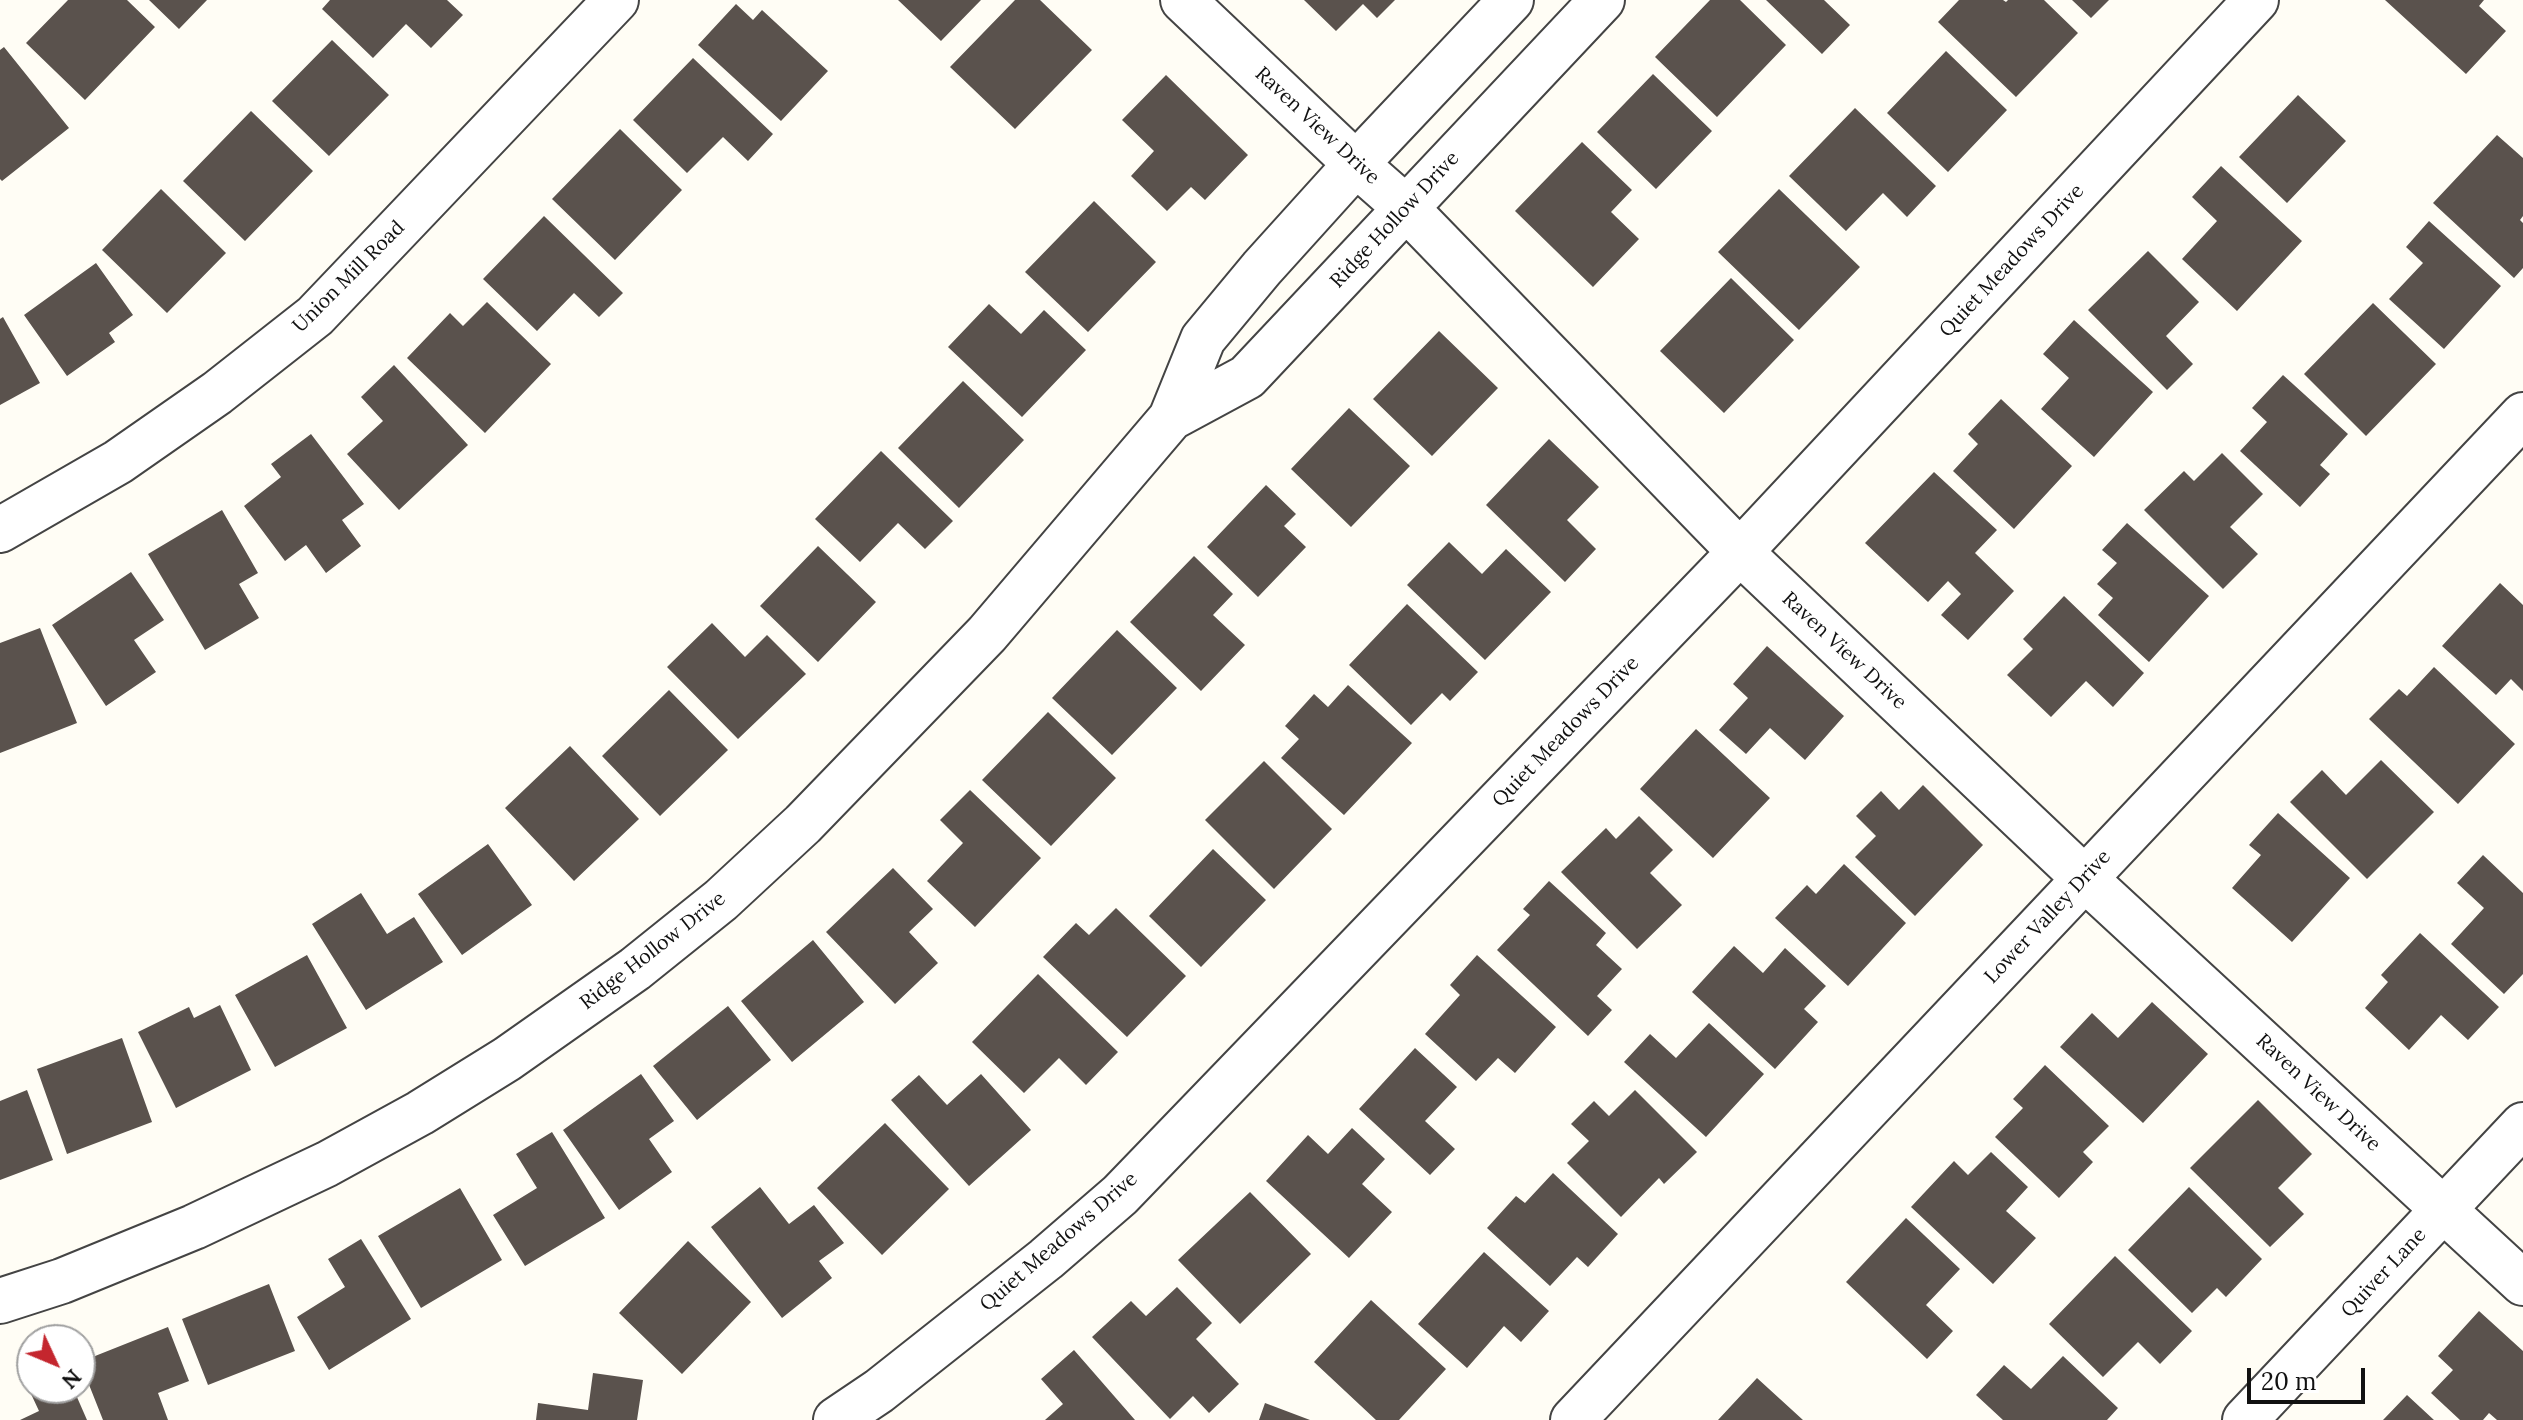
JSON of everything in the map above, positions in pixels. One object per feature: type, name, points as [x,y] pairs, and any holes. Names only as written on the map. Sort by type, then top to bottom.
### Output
[{"type":"street","name":"Union Mill Road","points":[[0,530],[118,462],[217,393],[315,316],[616,0]]},
{"type":"street","name":"Raven View Drive","points":[[1183,0],[1406,208],[1740,552],[2084,878],[2523,1283]]},
{"type":"street","name":"Ridge Hollow Drive","points":[[0,1301],[62,1281],[194,1227],[327,1164],[420,1113],[507,1059],[635,969],[721,900],[803,824],[987,634],[1171,418],[1203,339],[1356,164],[1511,0]]},
{"type":"street","name":"Ridge Hollow Drive","points":[[1171,418],[1247,377],[1602,0]]},
{"type":"street","name":"Quiet Meadows Drive","points":[[836,1420],[879,1391],[1046,1259],[1120,1195],[1740,552],[2256,0]]},
{"type":"street","name":"Lower Valley Drive","points":[[1573,1420],[2523,415]]},
{"type":"street","name":"Quiver Lane","points":[[2245,1420],[2523,1125]]},
{"type":"building","points":[[68,0],[127,0],[155,27],[85,100],[26,43]]},
{"type":"building","points":[[149,0],[207,0],[179,29]]},
{"type":"building","points":[[330,0],[447,0],[463,15],[431,48],[406,24],[373,58],[322,9]]},
{"type":"building","points":[[898,0],[981,0],[941,41]]},
{"type":"building","points":[[1015,0],[1040,0],[1092,50],[1015,129],[950,67]]},
{"type":"building","points":[[1304,0],[1395,0],[1377,18],[1363,4],[1336,31]]},
{"type":"building","points":[[1710,0],[1740,0],[1786,45],[1717,117],[1655,57]]},
{"type":"building","points":[[1766,0],[1824,0],[1850,25],[1822,54]]},
{"type":"building","points":[[1959,0],[2044,0],[2078,33],[2016,97],[1938,22]]},
{"type":"building","points":[[2072,0],[2109,0],[2091,18]]},
{"type":"building","points":[[2385,0],[2484,0],[2479,6],[2506,31],[2466,74]]},
{"type":"building","points":[[736,4],[753,20],[762,10],[828,71],[781,121],[698,45]]},
{"type":"building","points":[[332,40],[389,95],[329,156],[272,101]]},
{"type":"building","points":[[4,47],[69,128],[2,181],[0,50]]},
{"type":"building","points":[[1946,51],[2007,110],[1948,172],[1887,113]]},
{"type":"building","points":[[693,58],[773,134],[748,161],[723,137],[687,173],[633,120]]},
{"type":"building","points":[[1653,74],[1712,131],[1656,189],[1597,132]]},
{"type":"building","points":[[1166,75],[1248,155],[1205,200],[1191,187],[1167,211],[1131,176],[1154,151],[1122,120]]},
{"type":"building","points":[[2298,95],[2346,141],[2287,203],[2239,157]]},
{"type":"building","points":[[1855,108],[1936,186],[1907,217],[1883,193],[1846,231],[1789,176]]},
{"type":"building","points":[[251,111],[313,171],[245,241],[183,181]]},
{"type":"building","points":[[620,129],[682,190],[615,260],[552,199]]},
{"type":"building","points":[[2497,135],[2523,158],[2523,216],[2520,220],[2523,223],[2523,268],[2514,278],[2433,203]]},
{"type":"building","points":[[1582,142],[1632,190],[1611,212],[1639,239],[1593,287],[1515,211]]},
{"type":"building","points":[[2221,166],[2302,241],[2237,311],[2182,259],[2217,221],[2192,197]]},
{"type":"building","points":[[161,189],[226,253],[167,313],[102,250]]},
{"type":"building","points":[[1779,189],[1860,267],[1799,330],[1718,252]]},
{"type":"building","points":[[1094,201],[1156,262],[1088,332],[1025,272]]},
{"type":"building","points":[[544,216],[623,293],[599,317],[574,293],[537,331],[483,279]]},
{"type":"building","points":[[2429,221],[2501,286],[2444,349],[2389,299],[2423,263],[2406,247]]},
{"type":"building","points":[[2148,251],[2199,302],[2166,336],[2193,364],[2167,390],[2088,310]]},
{"type":"building","points":[[96,263],[133,315],[109,333],[115,342],[67,376],[24,315]]},
{"type":"building","points":[[1731,278],[1794,340],[1724,413],[1660,351]]},
{"type":"building","points":[[487,302],[551,364],[485,433],[407,358],[450,313],[463,326]]},
{"type":"building","points":[[2373,303],[2436,364],[2366,436],[2304,374]]},
{"type":"building","points":[[989,304],[1021,334],[1044,310],[1086,350],[1022,417],[948,347]]},
{"type":"building","points":[[3,317],[40,383],[0,405],[0,319]]},
{"type":"building","points":[[2074,320],[2153,392],[2094,457],[2041,409],[2069,378],[2043,354]]},
{"type":"building","points":[[1439,331],[1498,388],[1432,456],[1373,399]]},
{"type":"building","points":[[394,365],[468,445],[399,510],[347,454],[383,421],[361,397]]},
{"type":"building","points":[[2283,375],[2348,434],[2320,465],[2330,474],[2300,507],[2240,451],[2267,422],[2252,408]]},
{"type":"building","points":[[963,381],[1024,440],[959,508],[898,448]]},
{"type":"building","points":[[2001,399],[2072,466],[2014,529],[1953,471],[1978,444],[1968,434]]},
{"type":"building","points":[[1349,408],[1410,466],[1351,527],[1291,469]]},
{"type":"building","points":[[311,434],[364,504],[342,520],[361,546],[326,573],[306,545],[285,561],[244,506],[281,477],[271,464]]},
{"type":"building","points":[[1549,439],[1599,487],[1567,520],[1596,549],[1565,582],[1486,505]]},
{"type":"building","points":[[881,451],[953,521],[925,549],[898,523],[860,562],[815,519]]},
{"type":"building","points":[[2222,453],[2263,494],[2230,527],[2258,554],[2223,589],[2144,510],[2184,471],[2194,481]]},
{"type":"building","points":[[1934,472],[1997,530],[1975,553],[2014,591],[1968,640],[1941,615],[1961,594],[1948,581],[1928,602],[1865,543]]},
{"type":"building","points":[[1266,485],[1296,514],[1284,526],[1306,547],[1258,597],[1207,547]]},
{"type":"building","points":[[222,510],[258,573],[239,584],[259,618],[205,650],[148,554]]},
{"type":"building","points":[[2127,523],[2209,596],[2149,662],[2098,615],[2113,598],[2097,584],[2117,563],[2102,550]]},
{"type":"building","points":[[1449,542],[1482,574],[1506,549],[1551,592],[1485,660],[1407,585]]},
{"type":"building","points":[[818,546],[876,602],[818,662],[760,606]]},
{"type":"building","points":[[1194,556],[1233,594],[1213,615],[1245,645],[1201,691],[1130,622]]},
{"type":"building","points":[[131,572],[164,620],[134,640],[156,672],[106,706],[52,625]]},
{"type":"building","points":[[2500,583],[2523,605],[2523,691],[2511,679],[2496,695],[2442,646]]},
{"type":"building","points":[[2064,596],[2144,673],[2113,707],[2086,681],[2051,717],[2007,675],[2033,649],[2023,639]]},
{"type":"building","points":[[1407,604],[1478,672],[1450,701],[1442,693],[1411,725],[1349,665]]},
{"type":"building","points":[[712,623],[745,657],[767,635],[806,674],[738,739],[667,667]]},
{"type":"building","points":[[40,628],[77,723],[0,753],[0,643]]},
{"type":"building","points":[[1117,630],[1177,688],[1112,755],[1052,698]]},
{"type":"building","points":[[1767,646],[1844,716],[1805,760],[1770,728],[1746,754],[1719,730],[1748,698],[1733,684]]},
{"type":"building","points":[[2434,667],[2515,744],[2458,804],[2369,719],[2399,689],[2407,696]]},
{"type":"building","points":[[1348,685],[1412,743],[1344,815],[1281,758],[1299,739],[1285,726],[1314,694],[1328,707]]},
{"type":"building","points":[[669,690],[728,750],[660,816],[602,756]]},
{"type":"building","points":[[1048,712],[1116,778],[1051,846],[982,780]]},
{"type":"building","points":[[1696,729],[1770,798],[1713,858],[1640,789]]},
{"type":"building","points":[[570,746],[639,819],[574,881],[505,808]]},
{"type":"building","points":[[2381,760],[2434,812],[2367,879],[2290,802],[2322,770],[2346,795]]},
{"type":"building","points":[[1264,761],[1332,829],[1274,889],[1205,820]]},
{"type":"building","points":[[1923,785],[1983,845],[1915,916],[1855,857],[1876,836],[1856,816],[1881,791],[1899,810]]},
{"type":"building","points":[[970,790],[1041,858],[975,927],[927,881],[963,843],[940,820]]},
{"type":"building","points":[[2278,813],[2350,878],[2292,942],[2232,888],[2261,855],[2249,845]]},
{"type":"building","points":[[1639,816],[1673,850],[1650,873],[1682,905],[1637,949],[1561,872],[1606,828],[1616,839]]},
{"type":"building","points":[[488,844],[532,905],[462,955],[418,894]]},
{"type":"building","points":[[1213,849],[1266,900],[1201,967],[1149,916]]},
{"type":"building","points":[[2483,855],[2523,893],[2523,974],[2504,994],[2451,944],[2484,908],[2457,883]]},
{"type":"building","points":[[1844,864],[1906,923],[1848,986],[1775,918],[1807,885],[1816,894]]},
{"type":"building","points":[[893,868],[933,909],[909,932],[938,963],[895,1004],[826,932]]},
{"type":"building","points":[[1549,881],[1606,933],[1596,945],[1622,969],[1597,996],[1612,1010],[1588,1036],[1497,950],[1530,915],[1523,909]]},
{"type":"building","points":[[361,893],[387,934],[414,917],[443,962],[366,1010],[312,924]]},
{"type":"building","points":[[1116,908],[1186,976],[1127,1037],[1043,957],[1076,923],[1089,935]]},
{"type":"building","points":[[2420,933],[2499,1007],[2468,1040],[2441,1015],[2409,1050],[2365,1008],[2388,982],[2381,975]]},
{"type":"building","points":[[813,940],[864,1002],[792,1062],[741,1001]]},
{"type":"building","points":[[1734,946],[1763,973],[1785,948],[1826,986],[1804,1009],[1818,1022],[1775,1069],[1692,992]]},
{"type":"building","points":[[307,955],[347,1028],[275,1067],[235,995]]},
{"type":"building","points":[[1477,955],[1556,1027],[1515,1073],[1498,1058],[1476,1081],[1425,1034],[1460,995],[1450,985]]},
{"type":"building","points":[[1038,974],[1118,1052],[1086,1085],[1059,1058],[1024,1093],[972,1042]]},
{"type":"building","points":[[2152,1002],[2208,1054],[2143,1123],[2060,1047],[2092,1013],[2118,1038]]},
{"type":"building","points":[[220,1005],[251,1070],[176,1108],[138,1032],[189,1007],[194,1018]]},
{"type":"building","points":[[728,1006],[771,1060],[697,1120],[653,1066]]},
{"type":"building","points":[[1709,1023],[1764,1074],[1706,1137],[1624,1062],[1650,1034],[1676,1058]]},
{"type":"building","points":[[122,1038],[152,1122],[67,1154],[37,1069]]},
{"type":"building","points":[[1415,1048],[1457,1087],[1425,1121],[1455,1149],[1430,1175],[1359,1109]]},
{"type":"building","points":[[2045,1065],[2109,1126],[2083,1152],[2093,1162],[2059,1198],[1995,1137],[2023,1108],[2013,1099]]},
{"type":"building","points":[[641,1074],[674,1121],[649,1139],[672,1172],[619,1210],[563,1130]]},
{"type":"building","points":[[981,1074],[1031,1130],[969,1186],[891,1100],[919,1075],[947,1105]]},
{"type":"building","points":[[27,1090],[53,1160],[0,1180],[0,1101]]},
{"type":"building","points":[[1635,1090],[1697,1152],[1664,1184],[1659,1178],[1621,1217],[1567,1163],[1589,1141],[1571,1124],[1594,1101],[1609,1116]]},
{"type":"building","points":[[2258,1100],[2312,1154],[2278,1188],[2304,1214],[2270,1247],[2190,1168]]},
{"type":"building","points":[[885,1123],[949,1189],[882,1255],[817,1188]]},
{"type":"building","points":[[1352,1128],[1385,1159],[1362,1184],[1392,1212],[1349,1258],[1266,1181],[1308,1135],[1328,1154]]},
{"type":"building","points":[[552,1132],[605,1218],[525,1266],[493,1215],[537,1188],[516,1154]]},
{"type":"building","points":[[1991,1152],[2028,1187],[2006,1211],[2036,1238],[1993,1284],[1911,1207],[1954,1161],[1968,1175]]},
{"type":"building","points":[[1553,1173],[1618,1234],[1588,1267],[1577,1257],[1550,1286],[1487,1228],[1516,1196],[1525,1203]]},
{"type":"building","points":[[760,1187],[789,1224],[814,1205],[844,1243],[819,1261],[832,1278],[782,1318],[711,1227]]},
{"type":"building","points":[[2189,1187],[2262,1259],[2226,1297],[2217,1288],[2192,1313],[2128,1250]]},
{"type":"building","points":[[460,1188],[502,1260],[421,1308],[378,1236]]},
{"type":"building","points":[[1250,1192],[1311,1254],[1240,1324],[1178,1260]]},
{"type":"building","points":[[1906,1218],[1960,1269],[1926,1305],[1953,1331],[1927,1359],[1846,1282]]},
{"type":"building","points":[[361,1239],[411,1319],[329,1370],[297,1317],[345,1287],[328,1259]]},
{"type":"building","points":[[688,1241],[751,1302],[682,1374],[619,1313]]},
{"type":"building","points":[[1484,1252],[1549,1311],[1521,1342],[1504,1326],[1467,1368],[1418,1324]]},
{"type":"building","points":[[2115,1256],[2192,1331],[2160,1364],[2138,1342],[2103,1377],[2049,1324]]},
{"type":"building","points":[[269,1284],[295,1351],[208,1385],[182,1319]]},
{"type":"building","points":[[1177,1287],[1212,1323],[1196,1339],[1239,1384],[1209,1413],[1193,1396],[1170,1419],[1092,1337],[1131,1301],[1146,1316]]},
{"type":"building","points":[[1371,1300],[1446,1369],[1399,1420],[1376,1420],[1314,1362]]},
{"type":"building","points":[[2479,1311],[2523,1351],[2523,1420],[2497,1420],[2489,1413],[2483,1420],[2460,1420],[2431,1393],[2453,1370],[2438,1356]]},
{"type":"building","points":[[168,1327],[189,1381],[158,1393],[168,1420],[103,1420],[96,1402],[96,1356]]},
{"type":"building","points":[[1074,1350],[1135,1420],[1045,1420],[1063,1404],[1041,1379]]},
{"type":"building","points":[[2063,1356],[2118,1408],[2107,1420],[2003,1420],[1976,1395],[2004,1365],[2031,1389]]},
{"type":"building","points":[[593,1373],[643,1380],[637,1420],[536,1420],[538,1403],[588,1410]]},
{"type":"building","points":[[1757,1378],[1803,1420],[1718,1420]]},
{"type":"building","points":[[2407,1395],[2434,1420],[2383,1420]]},
{"type":"building","points":[[1265,1403],[1310,1420],[1259,1420]]},
{"type":"building","points":[[36,1404],[80,1404],[87,1420],[20,1420],[39,1411]]}]
